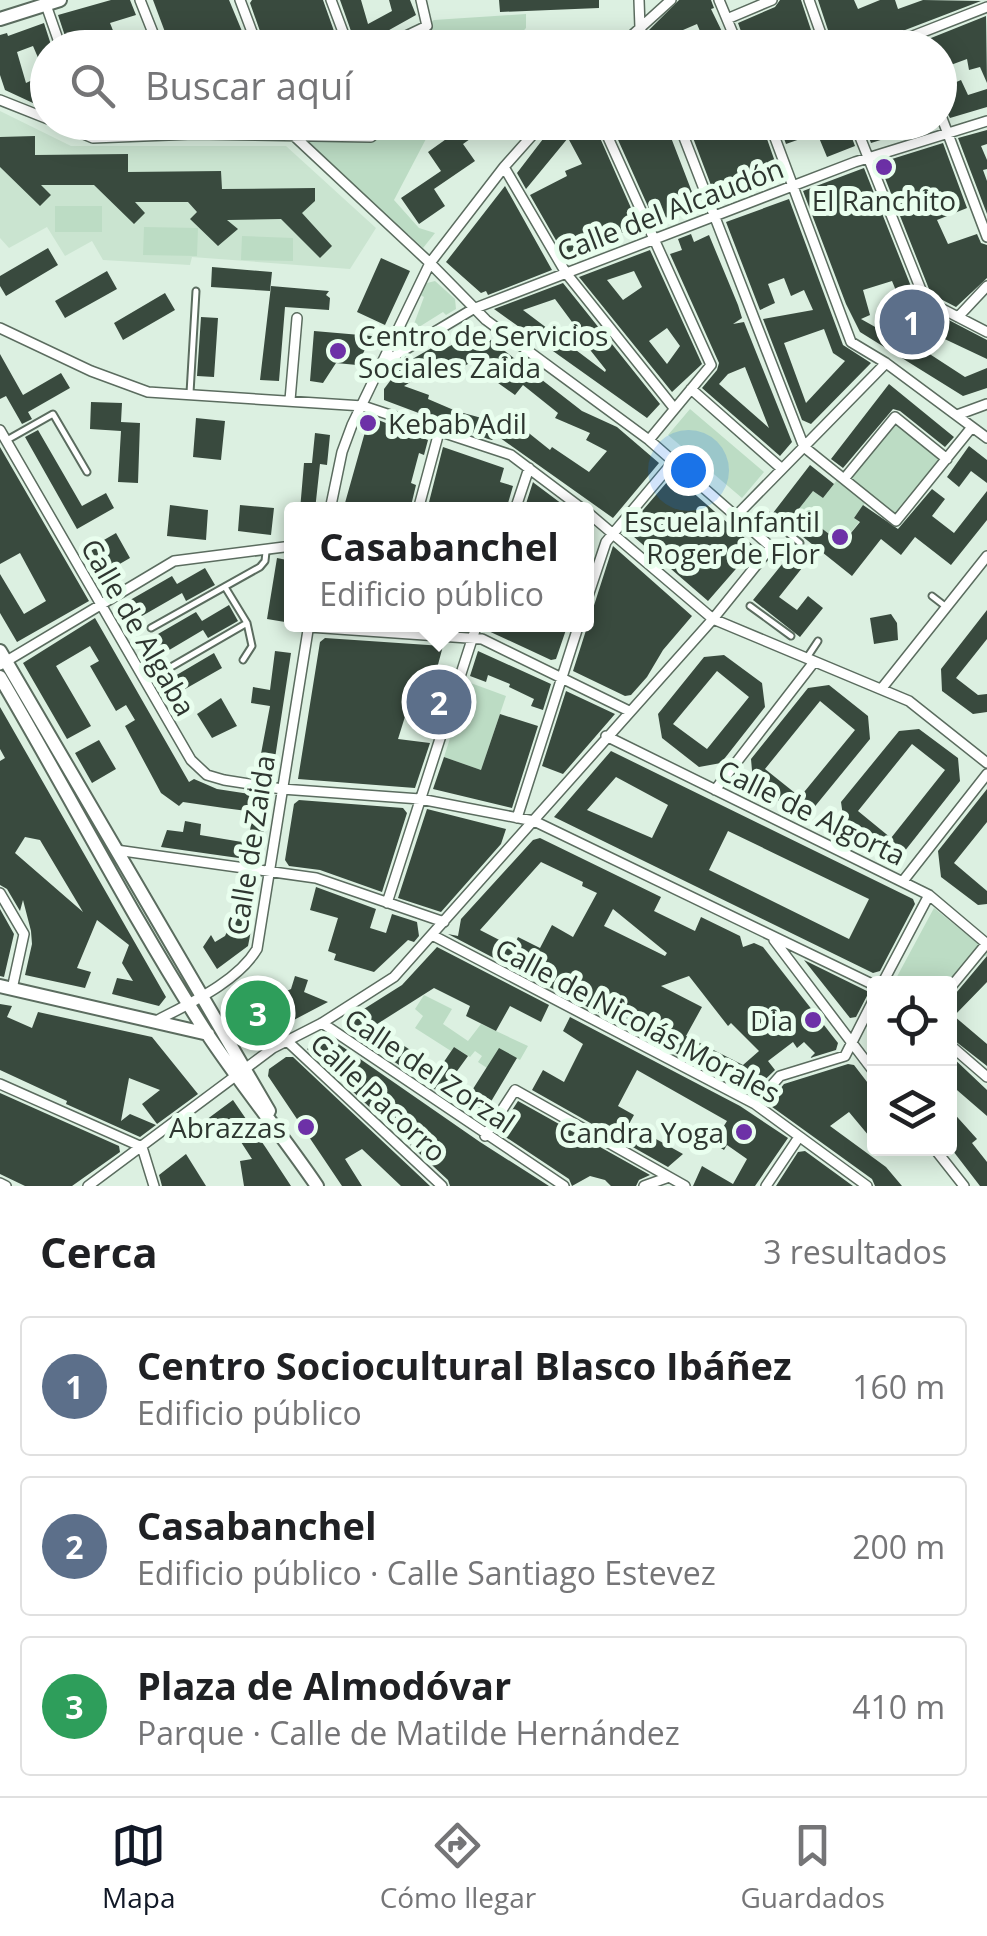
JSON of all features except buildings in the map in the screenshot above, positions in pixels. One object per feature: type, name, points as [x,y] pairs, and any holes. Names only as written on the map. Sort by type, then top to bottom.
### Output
[{"type":"main road","points":[[0,19],[60,0]]},
{"type":"main road","points":[[2,659],[115,850],[208,1034],[265,1100],[271,1118],[316,1186]]},
{"type":"main road","points":[[0,676],[242,1073]]},
{"type":"main road","points":[[6,988],[208,1034]]},
{"type":"street","points":[[140,0],[152,30]]},
{"type":"street","points":[[240,0],[251,30]]},
{"type":"street","points":[[331,0],[343,30]]},
{"type":"street","points":[[419,30],[427,26],[421,0]]},
{"type":"street","points":[[639,0],[640,28]]},
{"type":"street","points":[[640,28],[671,0]]},
{"type":"street","points":[[719,0],[731,30]]},
{"type":"street","points":[[727,20],[772,0]]},
{"type":"street","points":[[809,0],[820,30]]},
{"type":"street","points":[[46,4],[55,30]]},
{"type":"street","points":[[936,30],[987,6]]},
{"type":"street","points":[[0,100],[30,112]]},
{"type":"street","name":"Calle del Alcaudón","points":[[957,131],[987,121]]},
{"type":"street","points":[[88,1186],[286,1040],[322,1023],[394,977],[713,619],[771,547],[649,440],[473,309],[430,263],[298,140]]},
{"type":"street","points":[[332,502],[342,452],[430,263],[528,140]]},
{"type":"street","points":[[609,140],[711,366],[649,440]]},
{"type":"street","points":[[685,140],[804,446],[896,521],[972,427]]},
{"type":"street","points":[[776,140],[852,342],[886,362],[987,438]]},
{"type":"street","points":[[860,140],[925,300],[987,332]]},
{"type":"street","name":"Calle del Alcaudón","points":[[380,364],[473,309],[794,184],[928,140]]},
{"type":"street","points":[[950,140],[987,238]]},
{"type":"street","points":[[504,167],[566,273],[674,408]]},
{"type":"street","points":[[958,318],[987,286]]},
{"type":"street","points":[[290,400],[297,318]]},
{"type":"street","points":[[0,328],[128,387],[148,392],[363,406],[511,455],[574,502]]},
{"type":"street","points":[[736,516],[886,362]]},
{"type":"street","points":[[690,390],[782,469]]},
{"type":"street","points":[[958,415],[987,404]]},
{"type":"street","points":[[844,480],[894,417],[946,459]]},
{"type":"street","points":[[420,502],[439,432]]},
{"type":"street","name":"Calle de Algaba","points":[[2,434],[191,760],[208,775],[282,789],[420,799],[534,821],[867,981]]},
{"type":"street","points":[[594,578],[606,542],[672,462]]},
{"type":"street","points":[[518,502],[529,468]]},
{"type":"street","points":[[594,517],[713,619],[909,701],[987,763]]},
{"type":"street","points":[[2,659],[174,561],[284,547]]},
{"type":"street","points":[[882,688],[987,556]]},
{"type":"street","name":"Calle de Zaida","points":[[156,1021],[249,962],[257,949],[308,632]]},
{"type":"street","points":[[420,632],[482,639],[629,711]]},
{"type":"street","points":[[387,902],[474,632]]},
{"type":"street","points":[[517,818],[576,632]]},
{"type":"street","points":[[715,790],[810,660]]},
{"type":"street","name":"Calle de Algorta","points":[[606,736],[929,895],[987,943]]},
{"type":"street","points":[[903,881],[987,774]]},
{"type":"street","points":[[115,850],[316,878],[444,922]]},
{"type":"street","points":[[0,893],[24,934],[6,988]]},
{"type":"street","points":[[886,976],[929,895]]},
{"type":"street","name":"Calle de Nicolás Morales","points":[[432,935],[755,1104],[868,1186]]},
{"type":"street","points":[[773,938],[870,1066]]},
{"type":"street","points":[[957,979],[987,943]]},
{"type":"street","points":[[755,1104],[780,1076],[845,1056],[867,1014]]},
{"type":"street","name":"Calle del Zorzal","points":[[322,1023],[564,1186]]},
{"type":"street","name":"Calle Pacorro","points":[[286,1040],[442,1186]]},
{"type":"street","points":[[957,1051],[987,1077]]},
{"type":"street","points":[[0,1084],[142,1147],[154,1186]]},
{"type":"street","points":[[485,1136],[515,1090],[685,1186]]},
{"type":"street","points":[[766,1186],[799,1137]]},
{"type":"street","points":[[940,1156],[964,1186]]},
{"type":"street","points":[[644,1186],[669,1177]]},
{"type":"lane","points":[[190,393],[196,291]]},
{"type":"lane","points":[[2,434],[53,414],[88,472]]},
{"type":"lane","points":[[764,513],[800,543]]},
{"type":"lane","points":[[758,535],[771,519]]},
{"type":"lane","points":[[150,628],[263,564],[266,549]]},
{"type":"lane","points":[[225,588],[247,622],[252,646],[243,660]]},
{"type":"lane","points":[[932,596],[946,607]]},
{"type":"lane","points":[[750,606],[792,636]]},
{"type":"lane","points":[[172,666],[247,622]]},
{"type":"lane","points":[[768,642],[777,626]]},
{"type":"lane","points":[[810,660],[818,641]]},
{"type":"shaded area","points":[[526,14],[526,28],[415,30],[434,20]]},
{"type":"shaded area","points":[[0,111],[30,126],[30,140],[59,140],[71,146],[286,146],[376,228],[350,269],[192,257],[190,265],[103,260],[92,241],[65,256],[47,227],[9,248],[0,238]]},
{"type":"shaded area","points":[[298,140],[425,140],[394,200],[419,228],[435,233],[423,248],[408,234],[404,238]]},
{"type":"shaded area","points":[[55,206],[102,206],[102,232],[55,232]]},
{"type":"shaded area","points":[[144,227],[198,228],[197,256],[143,255]]},
{"type":"shaded area","points":[[242,236],[293,238],[293,261],[241,260]]},
{"type":"shaded area","points":[[435,281],[455,299],[456,309],[446,315],[443,312],[411,332],[424,297],[420,295],[427,283]]},
{"type":"shaded area","points":[[690,409],[764,472],[742,498],[668,435]]},
{"type":"shaded area","points":[[895,417],[947,459],[896,521],[868,499],[854,518],[859,522],[842,544],[798,510],[813,491],[823,498],[840,476],[844,479]]},
{"type":"shaded area","points":[[468,682],[506,696],[481,770],[444,757]]},
{"type":"shaded area","points":[[934,908],[987,951],[987,956],[981,956],[957,985],[957,976],[897,976]]},
{"type":"shaded area","points":[[262,978],[283,1026],[258,1041],[230,1002]]},
{"type":"shaded area","points":[[424,995],[452,1009],[443,1024],[468,1041],[481,1024],[528,1046],[520,1060],[499,1049],[487,1068],[478,1062],[482,1056],[475,1051],[470,1057],[454,1047],[451,1051],[415,1028],[423,1016],[415,1009]]},
{"type":"place","name":"El Ranchito","points":[[884,167]]},
{"type":"place","name":"Centro Sociocultural Blasco Ibáñez","points":[[912,322]]},
{"type":"place","name":"Centro de Servicios Sociales Zaida","points":[[338,351]]},
{"type":"place","name":"Kebab Adil","points":[[368,423]]},
{"type":"place","name":"Escuela Infantil Roger de Flor","points":[[840,537]]},
{"type":"place","name":"Casabanchel","points":[[439,702]]},
{"type":"place","name":"Plaza de Almodóvar","points":[[258,1013]]},
{"type":"place","name":"Dia","points":[[813,1020]]},
{"type":"place","name":"Abrazzas","points":[[306,1127]]},
{"type":"place","name":"Candra Yoga","points":[[744,1132]]}]
